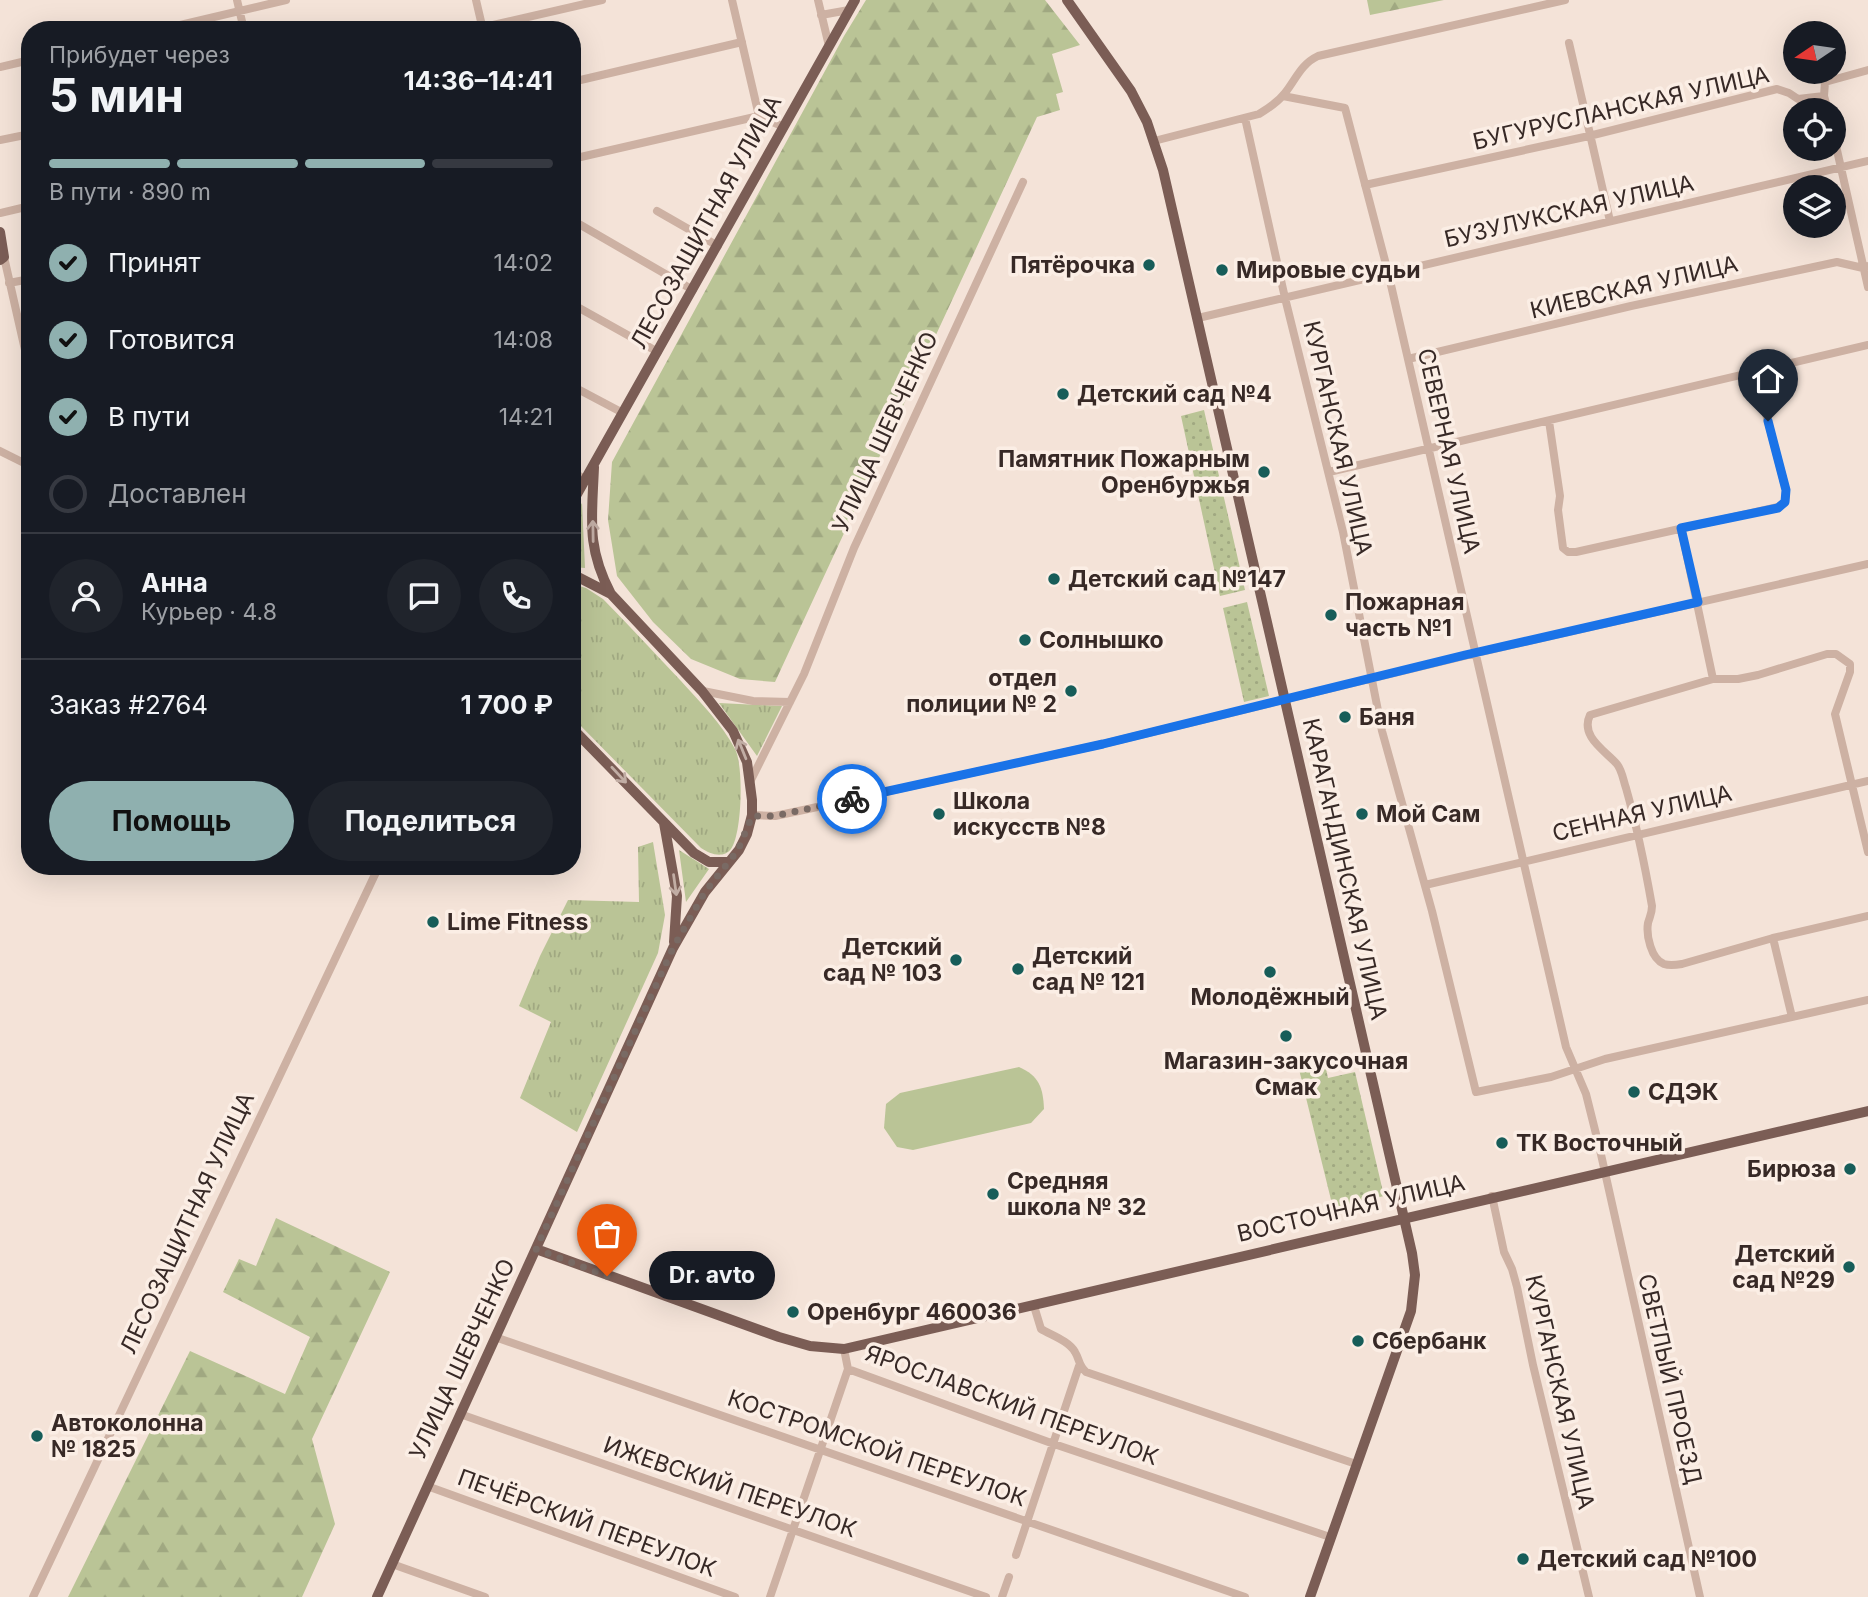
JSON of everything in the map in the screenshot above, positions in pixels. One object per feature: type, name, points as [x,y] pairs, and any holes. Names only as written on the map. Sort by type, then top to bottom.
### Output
[{"type":"main road","name":"КАРАГАНДИНСКАЯ УЛИЦА","points":[[1067,0],[1131,91],[1154,141],[1198,318],[1405,1217],[1415,1275],[1410,1311],[1310,1597]]},
{"type":"main road","name":"ЛЕСОЗАЩИТНАЯ УЛИЦА","points":[[581,486],[852,5]]},
{"type":"main road","points":[[0,232],[2,258]]},
{"type":"main road","name":"ЛЕСОЗАЩИТНАЯ УЛИЦА","points":[[594,464],[593,543],[599,570],[611,594]]},
{"type":"main road","points":[[581,579],[611,594],[702,691],[740,742],[751,780],[752,816]]},
{"type":"main road","points":[[581,737],[703,859],[714,863],[729,862]]},
{"type":"main road","name":"УЛИЦА ШЕВЧЕНКО","points":[[377,1597],[673,948],[701,899],[742,844],[752,816]]},
{"type":"main road","name":"УЛИЦА ШЕВЧЕНКО","points":[[664,823],[677,896],[673,948]]},
{"type":"main road","name":"ВОСТОЧНАЯ УЛИЦА","points":[[845,1349],[1492,1196],[1868,1111]]},
{"type":"main road","name":"ЯРОСЛАВСКИЙ ПЕРЕУЛОК","points":[[536,1249],[779,1337],[810,1346],[845,1349]]},
{"type":"street","points":[[237,0],[242,21]]},
{"type":"street","points":[[197,21],[286,0]]},
{"type":"street","points":[[476,0],[480,21]]},
{"type":"street","points":[[512,21],[603,0]]},
{"type":"street","points":[[733,0],[759,116]]},
{"type":"street","points":[[818,0],[829,47]]},
{"type":"street","points":[[1154,141],[1245,118],[1273,106],[1307,61],[1318,56],[1565,0]]},
{"type":"street","points":[[821,15],[852,5]]},
{"type":"street","points":[[581,80],[742,42]]},
{"type":"street","points":[[1569,43],[1610,221]]},
{"type":"street","points":[[0,67],[21,62]]},
{"type":"street","points":[[1824,96],[1825,82],[1830,78],[1868,69]]},
{"type":"street","name":"БУГУРУСЛАНСКАЯ УЛИЦА","points":[[1365,185],[1589,136],[1777,89],[1798,99],[1824,96]]},
{"type":"street","name":"СЕВЕРНАЯ УЛИЦА","points":[[1283,96],[1345,108],[1388,272],[1566,1047],[1576,1069]]},
{"type":"street","points":[[581,157],[759,116],[784,127]]},
{"type":"street","name":"КУРГАНСКАЯ УЛИЦА","points":[[1245,118],[1285,298],[1329,472],[1382,731],[1425,885],[1476,1092],[1525,1083],[1576,1069]]},
{"type":"street","points":[[0,140],[21,136]]},
{"type":"street","points":[[1840,161],[1866,267],[1868,287]]},
{"type":"street","name":"БУЗУЛУКСКАЯ УЛИЦА","points":[[1198,318],[1868,161]]},
{"type":"street","name":"УЛИЦА ШЕВЧЕНКО","points":[[751,780],[804,674],[854,548],[1023,182]]},
{"type":"street","points":[[0,213],[21,208]]},
{"type":"street","points":[[657,211],[718,246]]},
{"type":"street","points":[[581,225],[693,290]]},
{"type":"street","points":[[2,258],[21,327]]},
{"type":"street","name":"КИЕВСКАЯ УЛИЦА","points":[[1408,359],[1631,306],[1837,262],[1866,267]]},
{"type":"street","points":[[9,283],[21,281]]},
{"type":"street","points":[[581,309],[658,352]]},
{"type":"street","points":[[1329,472],[1868,345]]},
{"type":"street","points":[[1549,421],[1560,496],[1558,510],[1563,548],[1569,552],[1778,508],[1785,502],[1786,490],[1755,372]]},
{"type":"street","points":[[581,391],[623,413]]},
{"type":"street","points":[[0,451],[21,462]]},
{"type":"street","points":[[581,477],[585,479]]},
{"type":"street","points":[[1681,528],[1713,679]]},
{"type":"street","points":[[752,816],[775,816],[808,809],[1285,701],[1476,653],[1868,564]]},
{"type":"street","points":[[1868,852],[1835,714],[1850,672],[1850,664],[1836,654],[1827,653],[1758,675],[1738,679],[1713,679],[1590,715],[1587,722],[1588,731],[1604,754],[1619,766],[1639,833],[1652,906],[1648,922],[1649,938],[1653,954],[1660,962],[1667,965],[1682,964],[1773,938],[1868,916]]},
{"type":"street","points":[[702,691],[744,699],[790,702]]},
{"type":"street","name":"СЕННАЯ УЛИЦА","points":[[1425,885],[1868,781]]},
{"type":"street","name":"ЛЕСОЗАЩИТНАЯ УЛИЦА","points":[[33,1597],[375,875]]},
{"type":"street","points":[[1773,938],[1792,1017]]},
{"type":"street","points":[[1576,1069],[1605,1059],[1868,1000]]},
{"type":"street","name":"СВЕТЛЫЙ ПРОЕЗД","points":[[1576,1069],[1586,1094],[1604,1170],[1700,1597]]},
{"type":"street","name":"КУРГАНСКАЯ УЛИЦА","points":[[1492,1196],[1504,1252],[1517,1287],[1589,1597]]},
{"type":"street","points":[[1016,1555],[1079,1366],[1076,1354],[1070,1346],[1041,1329],[1034,1306]]},
{"type":"street","name":"КОСТРОМСКОЙ ПЕРЕУЛОК","points":[[495,1337],[1245,1597]]},
{"type":"street","name":"ЯРОСЛАВСКИЙ ПЕРЕУЛОК","points":[[845,1349],[848,1369],[1054,1444],[1330,1537]]},
{"type":"street","points":[[1079,1366],[1086,1372],[1356,1464]]},
{"type":"street","points":[[770,1597],[848,1369]]},
{"type":"street","name":"ИЖЕВСКИЙ ПЕРЕУЛОК","points":[[460,1414],[986,1597]]},
{"type":"street","name":"ПЕЧЁРСКИЙ ПЕРЕУЛОК","points":[[427,1486],[735,1597]]},
{"type":"street","points":[[392,1564],[485,1597]]},
{"type":"street","points":[[1002,1597],[1009,1577]]},
{"type":"green space","points":[[866,0],[1045,0],[1080,45],[1052,54],[1063,92],[1056,94],[1060,110],[1037,117],[775,682],[740,679],[691,659],[653,622],[617,576],[608,520],[612,462]]},
{"type":"green space","points":[[1367,0],[1444,0],[1370,15]]},
{"type":"green space","points":[[1204,410],[1245,590],[1220,596],[1181,416]]},
{"type":"green space","points":[[582,503],[585,568],[581,568]]},
{"type":"green space","points":[[581,587],[603,599],[633,630],[703,705],[735,749],[740,770],[740,800],[735,841],[731,849],[724,854],[708,852],[581,726]]},
{"type":"green space","points":[[1247,602],[1269,696],[1244,702],[1223,608]]},
{"type":"green space","points":[[719,703],[782,706],[757,756]]},
{"type":"green space","points":[[653,842],[665,915],[658,953],[577,1132],[520,1098],[551,1022],[519,1006],[568,900],[639,902],[638,847]]},
{"type":"green space","points":[[679,850],[709,869],[686,902]]},
{"type":"green space","points":[[1309,1054],[1314,1071],[1326,1069],[1328,1078],[1355,1072],[1384,1196],[1333,1208],[1296,1057]]},
{"type":"green space","points":[[1019,1067],[1035,1078],[1042,1094],[1044,1109],[1031,1123],[913,1150],[897,1147],[884,1128],[886,1104],[900,1093]]},
{"type":"green space","points":[[276,1218],[390,1272],[312,1439],[335,1524],[302,1597],[68,1597],[190,1351],[285,1394],[310,1337],[223,1292],[239,1259],[256,1266]]},
{"type":"way so far","points":[[607,1276],[536,1249],[673,948],[705,892],[738,850],[747,834],[752,816],[775,816],[852,799]]},
{"type":"place","name":"Пятёрочка","points":[[1149,265]]},
{"type":"place","name":"Мировые судьи","points":[[1222,270]]},
{"type":"place","name":"Детский сад №4","points":[[1063,394]]},
{"type":"place","name":"Памятник Пожарным Оренбуржья","points":[[1264,472]]},
{"type":"place","name":"Детский сад №147","points":[[1054,579]]},
{"type":"place","name":"Пожарная часть №1","points":[[1331,615]]},
{"type":"place","name":"Солнышко","points":[[1025,640]]},
{"type":"place","name":"отдел полиции № 2","points":[[1071,691]]},
{"type":"place","name":"Баня","points":[[1345,717]]},
{"type":"place","name":"Школа искусств №8","points":[[939,814]]},
{"type":"place","name":"Мой Cам","points":[[1362,814]]},
{"type":"place","name":"Lime Fitness","points":[[433,922]]},
{"type":"place","name":"Детский сад № 103","points":[[956,960]]},
{"type":"place","name":"Детский сад № 121","points":[[1018,969]]},
{"type":"place","name":"Молодёжный","points":[[1270,972]]},
{"type":"place","name":"Магазин-закусочная Смак","points":[[1286,1036]]},
{"type":"place","name":"СДЭК","points":[[1634,1092]]},
{"type":"place","name":"ТК Восточный","points":[[1502,1143]]},
{"type":"place","name":"Бирюза","points":[[1850,1169]]},
{"type":"place","name":"Средняя школа № 32","points":[[993,1194]]},
{"type":"place","name":"Детский сад №29","points":[[1849,1267]]},
{"type":"place","name":"Dr. avto","points":[[607,1276]]},
{"type":"place","name":"Оренбург 460036","points":[[793,1312]]},
{"type":"place","name":"Сбербанк","points":[[1358,1341]]},
{"type":"place","name":"Автоколонна № 1825","points":[[37,1436]]},
{"type":"place","name":"Детский сад №100","points":[[1523,1559]]},
{"type":"route","points":[[852,799],[1103,744],[1465,655],[1698,602],[1681,528],[1778,508],[1785,502],[1786,490],[1768,421]]}]
